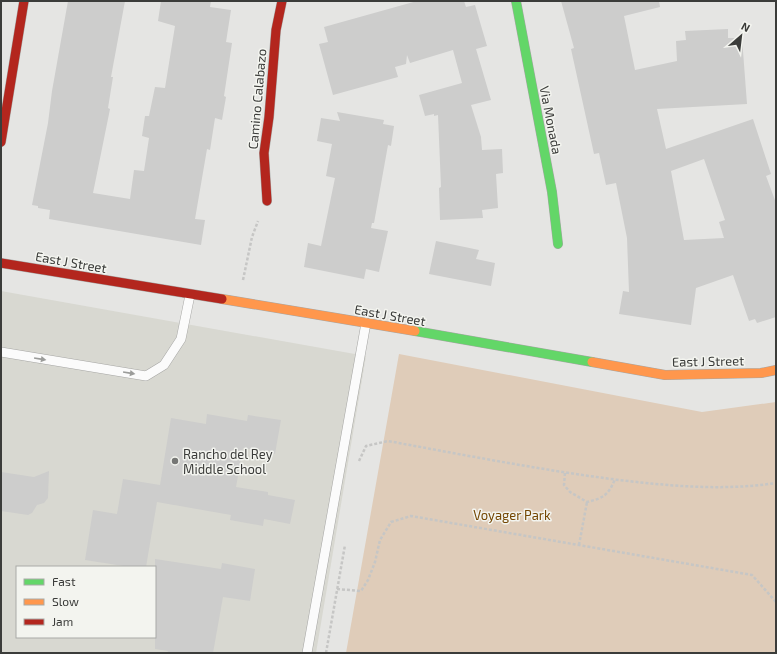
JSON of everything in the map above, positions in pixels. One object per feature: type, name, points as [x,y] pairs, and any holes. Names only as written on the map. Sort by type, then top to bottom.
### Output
[{"type":"street","points":[[1,142],[24,1]]},
{"type":"street","name":"Camino Calabazo","points":[[267,201],[264,153],[269,117],[276,30],[282,1]]},
{"type":"street","name":"Via Monada","points":[[516,1],[552,192],[558,244]]},
{"type":"street","name":"East J Street","points":[[1,263],[240,304],[366,323],[665,375],[761,373],[776,370]]},
{"type":"lane","points":[[1,352],[146,376],[164,365],[181,339],[190,295]]},
{"type":"lane","points":[[307,653],[366,323]]},
{"type":"path","points":[[240,304],[252,237],[267,201]]},
{"type":"path","points":[[359,462],[366,446],[388,441],[565,472],[657,485],[709,488],[776,483]]},
{"type":"path","points":[[565,472],[564,485],[570,492],[587,502],[601,498],[611,490],[615,480]]},
{"type":"path","points":[[579,545],[587,502]]},
{"type":"path","points":[[337,589],[361,591],[375,562],[380,540],[391,522],[411,516],[752,575],[776,602]]},
{"type":"path","points":[[326,653],[345,544]]},
{"type":"shaded area","name":"Rancho del Rey Middle School","points":[[1,291],[366,356],[316,653],[1,653]]},
{"type":"green space","name":"Voyager Park","points":[[399,354],[702,412],[776,402],[776,653],[346,653]]},
{"type":"building","points":[[68,1],[125,1],[111,77],[113,77],[108,108],[110,109],[93,193],[130,199],[134,170],[144,171],[149,138],[142,136],[145,116],[149,116],[155,87],[165,88],[175,26],[158,21],[161,1],[211,1],[210,7],[231,10],[226,42],[232,43],[224,96],[226,97],[222,120],[215,118],[210,150],[207,149],[195,219],[205,220],[201,245],[49,219],[50,210],[38,208],[38,206],[32,205],[48,123],[52,91]]},
{"type":"building","points":[[417,1],[464,1],[466,7],[475,5],[487,46],[476,49],[491,100],[471,105],[481,137],[482,150],[502,149],[503,173],[496,174],[498,208],[482,210],[483,218],[440,220],[439,188],[441,187],[438,115],[434,116],[434,114],[425,116],[419,95],[462,83],[453,50],[410,63],[407,55],[406,64],[395,67],[398,77],[333,95],[319,44],[328,42],[324,27]]},
{"type":"building","points":[[561,1],[659,1],[660,7],[624,16],[635,70],[677,61],[676,41],[686,40],[685,31],[728,29],[728,38],[742,38],[747,104],[657,109],[666,149],[753,119],[771,174],[766,176],[776,203],[776,317],[757,323],[755,319],[749,321],[733,275],[696,288],[691,325],[619,314],[623,291],[629,292],[627,238],[616,183],[606,185],[599,153],[594,154],[571,49],[574,48]],"holes":[[[704,159],[725,220],[719,222],[724,238],[684,240],[671,171]]]},
{"type":"building","points":[[337,112],[384,120],[383,124],[394,126],[391,146],[388,145],[374,223],[372,223],[371,228],[388,231],[379,272],[366,269],[364,279],[304,267],[308,243],[321,246],[335,178],[326,176],[332,144],[317,141],[321,118],[340,121]]},
{"type":"building","points":[[436,241],[479,250],[476,259],[495,263],[491,286],[429,274]]},
{"type":"building","points":[[207,414],[247,421],[248,415],[281,420],[275,454],[243,448],[236,487],[268,492],[268,495],[295,500],[290,524],[264,519],[263,526],[230,520],[231,515],[157,502],[146,566],[124,566],[85,560],[93,510],[117,514],[123,479],[160,485],[171,418],[206,424]]},
{"type":"building","points":[[49,471],[48,498],[44,503],[37,505],[32,513],[28,515],[1,511],[1,472],[34,477]]},
{"type":"building","points":[[155,559],[221,569],[222,563],[255,569],[250,601],[223,597],[213,653],[167,653],[168,651],[155,649]]},
{"type":"traffic: fast","points":[[516,1],[552,192],[558,244]]},
{"type":"traffic: fast","points":[[415,331],[592,362]]},
{"type":"traffic: slow","points":[[222,299],[415,331]]},
{"type":"traffic: slow","points":[[592,362],[665,375],[761,373],[776,370]]},
{"type":"traffic: jam","points":[[1,142],[24,1]]},
{"type":"traffic: jam","points":[[267,201],[264,153],[269,117],[276,30],[282,1]]},
{"type":"traffic: jam","points":[[1,263],[222,299]]},
{"type":"place","name":"Rancho del Rey Middle School","points":[[175,461]]}]
